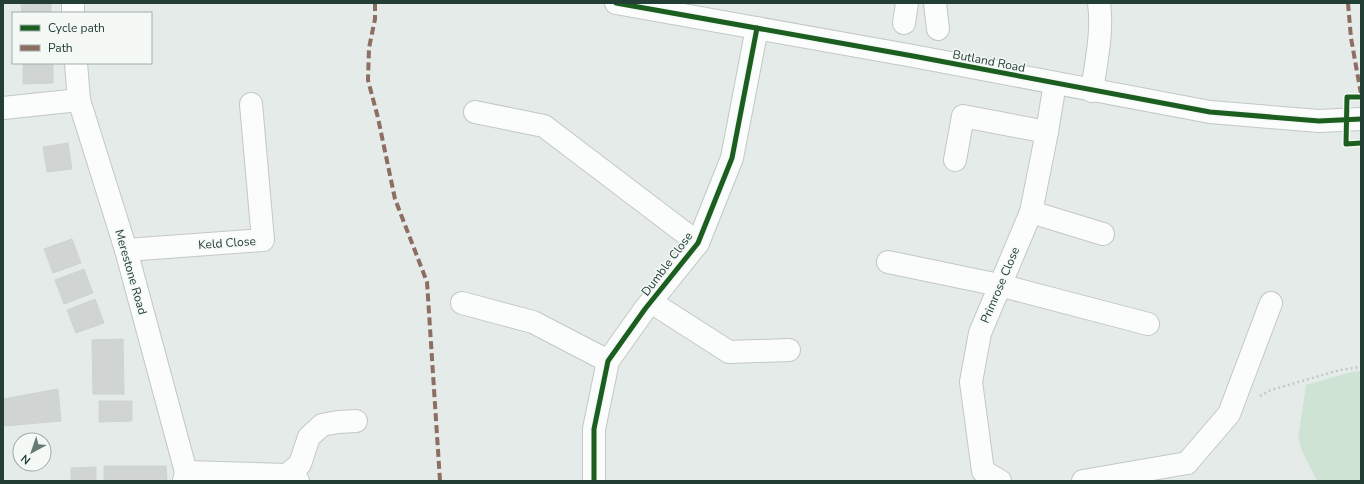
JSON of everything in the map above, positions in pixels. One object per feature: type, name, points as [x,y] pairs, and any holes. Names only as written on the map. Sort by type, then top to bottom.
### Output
[{"type":"street","name":"Butland Road","points":[[616,3],[1210,112],[1239,116],[1319,121],[1361,118]]},
{"type":"street","points":[[935,3],[938,29]]},
{"type":"street","points":[[1092,91],[1099,44],[1101,15],[1099,3]]},
{"type":"street","name":"Dumble Close","points":[[594,481],[594,429],[608,361],[651,302],[698,243],[732,158],[757,28]]},
{"type":"street","name":"Merestone Road","points":[[76,64],[79,100],[126,250],[185,477]]},
{"type":"street","name":"Primrose Close","points":[[998,481],[983,471],[971,382],[980,333],[1031,212],[1055,83]]},
{"type":"street","points":[[3,108],[79,100]]},
{"type":"street","name":"Keld Close","points":[[126,250],[263,240],[251,104]]},
{"type":"street","name":"Dumble Close","points":[[476,112],[544,126],[698,243]]},
{"type":"street","points":[[955,160],[963,116],[1047,132]]},
{"type":"street","points":[[1031,212],[1104,234]]},
{"type":"street","points":[[888,262],[999,285],[1148,324]]},
{"type":"street","name":"Dumble Close","points":[[651,302],[729,352],[789,350]]},
{"type":"street","points":[[462,303],[533,322],[608,361]]},
{"type":"street","points":[[1083,481],[1189,472],[1229,414],[1272,303]]},
{"type":"street","points":[[185,477],[293,478],[300,464],[309,437],[322,425],[356,421]]},
{"type":"path","points":[[1254,400],[1271,390],[1340,370],[1361,367]]},
{"type":"green space","points":[[1361,371],[1361,481],[1317,481],[1302,451],[1298,438],[1306,385],[1351,372]]},
{"type":"building","points":[[51,4],[51,12],[22,12],[21,5]]},
{"type":"building","points":[[23,64],[53,64],[53,83],[23,84]]},
{"type":"building","points":[[68,143],[72,169],[47,172],[43,147]]},
{"type":"building","points":[[72,239],[81,263],[53,273],[44,249]]},
{"type":"building","points":[[84,269],[93,293],[64,304],[55,280]]},
{"type":"building","points":[[95,299],[104,323],[76,333],[67,310]]},
{"type":"building","points":[[123,339],[124,394],[93,394],[92,340]]},
{"type":"building","points":[[58,389],[61,421],[5,426],[4,419],[3,420],[3,399]]},
{"type":"building","points":[[99,401],[132,401],[132,421],[99,422]]},
{"type":"building","points":[[104,466],[166,466],[167,481],[104,481]]},
{"type":"building","points":[[96,467],[96,481],[71,481],[71,468]]},
{"type":"marked path","points":[[375,3],[375,19],[369,48],[368,80],[378,118],[395,199],[427,282],[440,481]]},
{"type":"marked path","points":[[1348,3],[1351,38],[1361,94]]},
{"type":"cycle path","points":[[616,3],[913,56],[1210,112],[1319,121],[1361,119]]},
{"type":"cycle path","points":[[594,481],[594,429],[608,361],[645,309],[698,243],[732,158],[757,28]]},
{"type":"cycle path","points":[[1361,97],[1347,97],[1346,144],[1361,143]]}]
